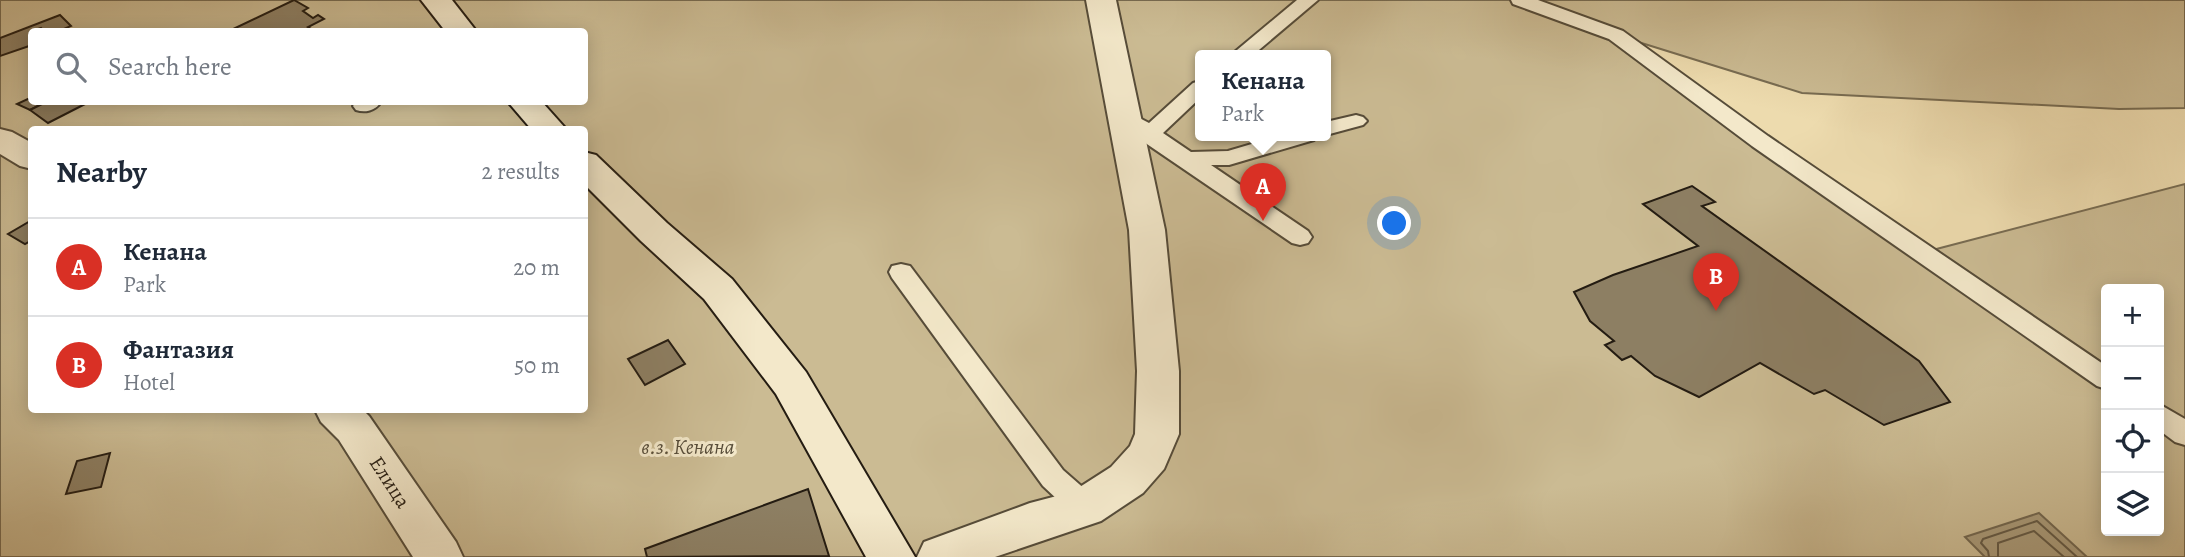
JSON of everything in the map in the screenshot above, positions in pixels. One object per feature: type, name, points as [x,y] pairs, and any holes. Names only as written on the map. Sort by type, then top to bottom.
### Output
[{"type":"street","points":[[436,0],[459,28]]},
{"type":"street","points":[[940,557],[1030,523],[1085,507],[1127,480],[1148,456],[1157,434],[1158,371],[1137,125],[1101,0]]},
{"type":"street","points":[[527,105],[547,126]]},
{"type":"street","points":[[0,139],[28,156]]},
{"type":"street","points":[[588,167],[654,232],[718,289],[791,383],[891,557]]},
{"type":"street","name":"Елица","points":[[340,413],[354,429],[439,557]]},
{"type":"lane","points":[[1247,50],[1310,0]]},
{"type":"lane","points":[[1520,0],[1616,35],[1760,141],[2101,376]]},
{"type":"lane","points":[[1195,90],[1137,125],[1300,237]]},
{"type":"lane","points":[[1331,128],[1356,121]]},
{"type":"lane","points":[[1186,159],[1228,158],[1286,141]]},
{"type":"lane","points":[[901,272],[1054,478],[1085,507]]},
{"type":"lane","points":[[2164,419],[2185,434]]},
{"type":"green space","name":"в.з. Кенана","points":[[0,0],[2185,0],[2185,108],[2119,109],[1802,93],[1619,36],[1760,141],[2101,380],[2101,536],[2164,536],[2164,423],[2185,438],[2185,557],[0,557]]},
{"type":"green space","points":[[2185,184],[2185,434],[2164,419],[2164,284],[2101,284],[2101,375],[1925,252]]},
{"type":"water","points":[[2039,513],[2087,557],[1985,557],[1965,537]]},
{"type":"building","points":[[294,0],[308,8],[303,11],[313,18],[318,15],[324,19],[310,28],[235,28]]},
{"type":"building","points":[[60,15],[71,26],[28,28],[28,46],[0,56],[0,38]]},
{"type":"building","points":[[28,99],[28,105],[40,105],[30,110],[17,104]]},
{"type":"building","points":[[40,105],[83,105],[48,123],[30,110]]},
{"type":"building","points":[[1692,186],[1715,202],[1702,206],[1919,361],[1950,402],[1884,425],[1825,390],[1814,394],[1760,363],[1699,397],[1655,376],[1631,356],[1622,360],[1605,345],[1614,341],[1590,321],[1574,292],[1613,275],[1698,246],[1643,204]]},
{"type":"building","points":[[28,222],[28,242],[25,244],[8,234]]},
{"type":"building","points":[[668,340],[685,364],[645,385],[628,359]]},
{"type":"building","points":[[110,453],[101,487],[66,494],[77,461]]},
{"type":"building","points":[[808,489],[829,556],[647,557],[645,549]]},
{"type":"place","name":"Кенана","points":[[1263,221]]},
{"type":"place","name":"Фантазия","points":[[1716,311]]}]
